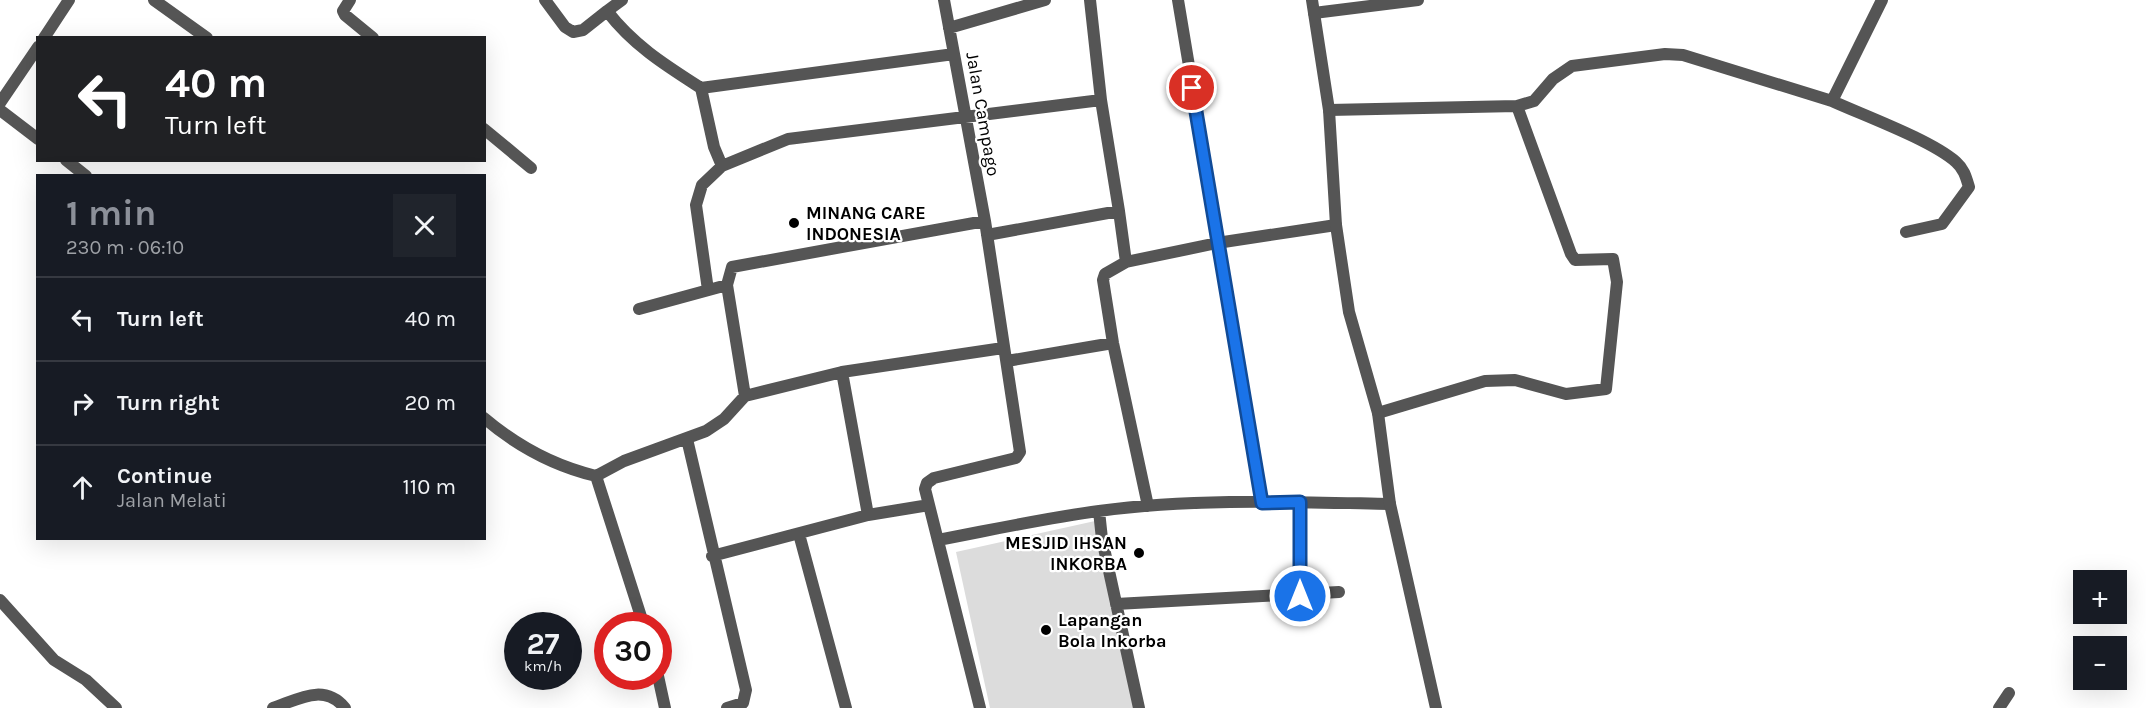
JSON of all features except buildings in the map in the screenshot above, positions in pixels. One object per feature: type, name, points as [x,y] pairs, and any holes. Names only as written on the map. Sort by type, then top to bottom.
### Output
[{"type":"street","points":[[45,36],[69,0]]},
{"type":"street","points":[[154,0],[204,36]]},
{"type":"street","points":[[350,0],[343,11],[345,15],[371,36]]},
{"type":"street","points":[[545,0],[565,27],[573,32],[583,30],[622,0]]},
{"type":"street","name":"Jalan Campago","points":[[929,505],[925,489],[927,483],[934,478],[1019,456],[985,221],[944,0]]},
{"type":"street","points":[[949,28],[1045,0]]},
{"type":"street","points":[[1090,0],[1101,100],[1126,262]]},
{"type":"street","points":[[1178,0],[1262,503]]},
{"type":"street","points":[[1418,0],[1313,6],[1329,110],[1336,225],[1349,312],[1378,413],[1390,504],[1436,708]]},
{"type":"street","points":[[1832,101],[1880,1]]},
{"type":"street","points":[[607,11],[624,33],[644,52],[701,88],[954,54]]},
{"type":"street","points":[[0,103],[36,50]]},
{"type":"street","points":[[1329,110],[1517,106],[1534,101],[1553,79],[1572,66],[1665,54],[1683,55],[1832,101],[1929,146],[1956,162],[1965,174],[1968,187],[1942,224],[1906,232]]},
{"type":"street","points":[[701,88],[714,147],[722,166]]},
{"type":"street","points":[[708,290],[696,205],[702,185],[722,166],[788,139],[1101,100]]},
{"type":"street","points":[[1378,413],[1492,380],[1515,380],[1566,394],[1606,389],[1617,282],[1613,259],[1575,260],[1571,254],[1517,106]]},
{"type":"street","points":[[0,110],[36,137]]},
{"type":"street","points":[[486,131],[531,168]]},
{"type":"street","points":[[68,162],[84,174]]},
{"type":"street","points":[[987,235],[1119,211]]},
{"type":"street","points":[[746,396],[726,285],[729,270],[737,265],[985,221]]},
{"type":"street","points":[[1148,506],[1113,343],[1103,280],[1105,274],[1126,262],[1217,243],[1336,225]]},
{"type":"street","points":[[639,309],[726,285]]},
{"type":"street","points":[[1007,361],[1113,343]]},
{"type":"street","points":[[486,420],[511,440],[569,470],[596,476],[624,461],[687,439],[724,419],[746,396],[842,372],[1004,348]]},
{"type":"street","points":[[842,372],[868,514]]},
{"type":"street","points":[[687,439],[712,556],[746,690],[743,703],[727,708]]},
{"type":"street","points":[[596,476],[640,612]]},
{"type":"street","points":[[938,540],[1099,511],[1148,506],[1300,502],[1390,504]]},
{"type":"street","points":[[1300,502],[1300,596]]},
{"type":"street","points":[[712,556],[868,514],[929,505],[980,708]]},
{"type":"street","points":[[1099,511],[1116,604],[1139,708]]},
{"type":"street","points":[[800,534],[846,708]]},
{"type":"street","points":[[1116,604],[1300,596],[1339,592]]},
{"type":"street","points":[[0,600],[54,660],[86,680],[116,708]]},
{"type":"street","points":[[661,690],[665,708]]},
{"type":"street","points":[[1999,708],[2010,693]]},
{"type":"street","points":[[273,708],[322,694],[336,698],[345,708]]},
{"type":"shaded area","name":"Lapangan Bola Inkorba","points":[[1095,521],[1136,708],[990,708],[956,552]]},
{"type":"place","name":"MINANG CARE INDONESIA","points":[[794,223]]},
{"type":"place","name":"MESJID IHSAN INKORBA","points":[[1139,553]]},
{"type":"place","name":"Lapangan Bola Inkorba","points":[[1046,630]]},
{"type":"route","points":[[1192,88],[1262,503],[1300,502],[1300,596]]}]
